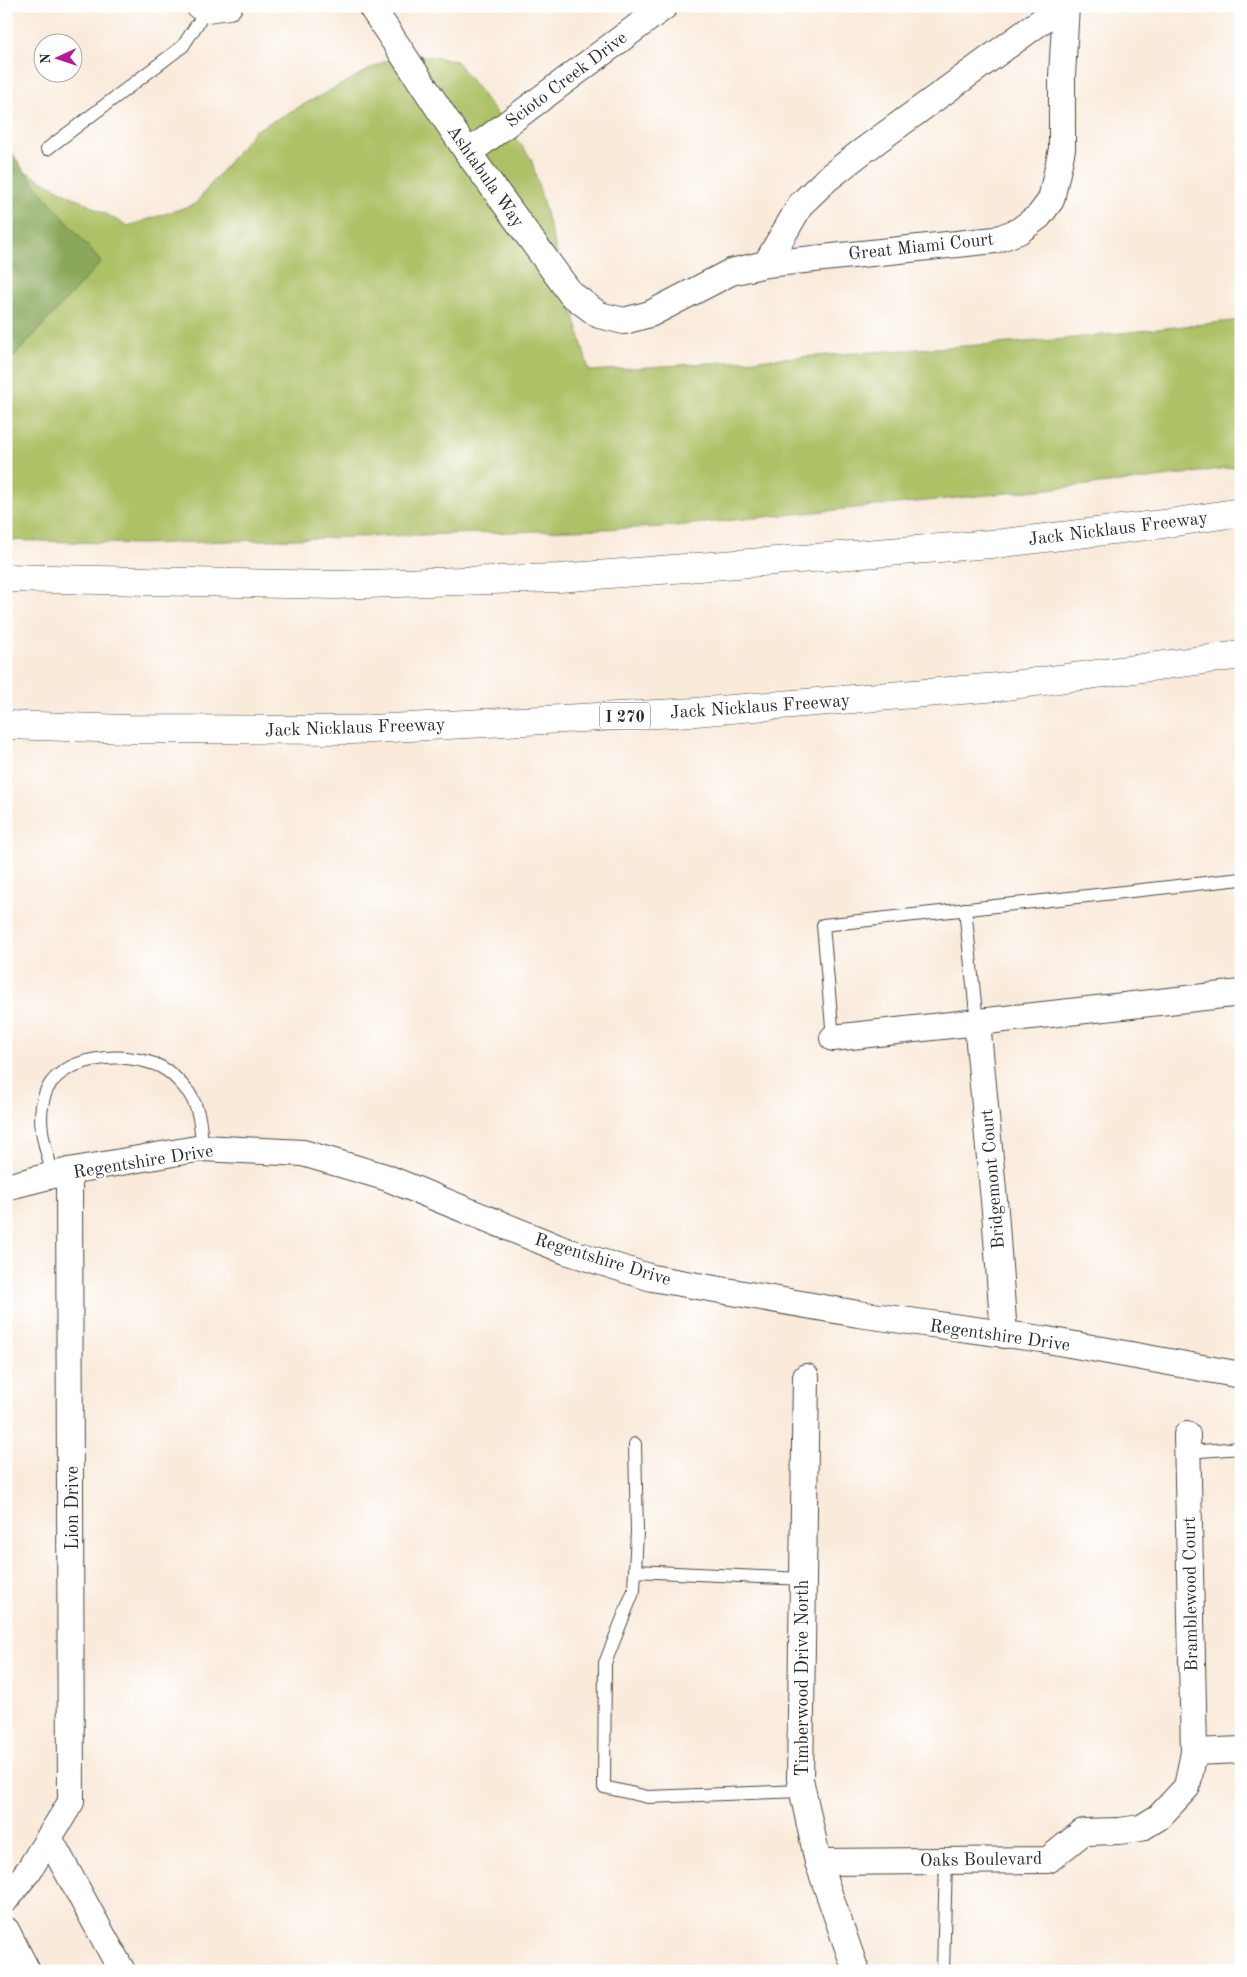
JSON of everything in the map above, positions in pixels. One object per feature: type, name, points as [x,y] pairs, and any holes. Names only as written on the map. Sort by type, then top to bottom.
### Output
[{"type":"highway","name":"Jack Nicklaus Freeway","points":[[6,578],[334,585],[559,578],[1003,543],[1162,524],[1241,512]]},
{"type":"highway","name":"Jack Nicklaus Freeway","points":[[6,725],[128,729],[352,730],[695,712],[998,687],[1241,655]]},
{"type":"street","name":"Ashtabula Way","points":[[371,6],[468,153],[571,294],[599,316],[624,321]]},
{"type":"street","name":"Scioto Creek Drive","points":[[468,153],[665,6]]},
{"type":"street","name":"Great Miami Court","points":[[624,321],[650,314],[731,272],[766,264],[995,240],[1019,231],[1039,216],[1051,200],[1062,149],[1064,6]]},
{"type":"street","points":[[766,264],[802,204],[827,179],[860,153],[1064,6]]},
{"type":"street","points":[[833,1038],[1241,993]]},
{"type":"street","name":"Bridgemont Court","points":[[977,1022],[995,1212],[1004,1335]]},
{"type":"street","name":"Regentshire Drive","points":[[6,1187],[61,1173],[202,1148],[303,1153],[385,1176],[566,1251],[652,1278],[858,1314],[1042,1339],[1241,1375]]},
{"type":"street","name":"Lion Drive","points":[[6,1899],[29,1870],[71,1802],[61,1173]]},
{"type":"street","name":"Timberwood Drive North","points":[[806,1377],[800,1779],[818,1862],[856,1971]]},
{"type":"street","name":"Bramblewood Court","points":[[1187,1443],[1194,1752]]},
{"type":"street","points":[[1194,1752],[1241,1750]]},
{"type":"street","name":"Oaks Boulevard","points":[[818,1862],[1048,1860],[1083,1832],[1119,1831],[1140,1828],[1159,1817],[1187,1787],[1194,1752]]},
{"type":"street","points":[[49,1838],[122,1971]]},
{"type":"street","points":[[6,1930],[27,1971]]},
{"type":"lane","points":[[47,148],[183,46],[212,7]]},
{"type":"lane","points":[[833,1038],[823,925],[1241,879]]},
{"type":"lane","points":[[965,910],[977,1022]]},
{"type":"lane","points":[[61,1173],[42,1134],[41,1114],[44,1095],[55,1078],[75,1066],[95,1058],[121,1058],[141,1061],[161,1067],[175,1078],[197,1107],[202,1148]]},
{"type":"lane","points":[[1187,1443],[1241,1448]]},
{"type":"lane","points":[[635,1444],[637,1532],[634,1590],[605,1663],[604,1787],[648,1797],[802,1791]]},
{"type":"lane","points":[[635,1572],[802,1579]]},
{"type":"lane","points":[[943,1971],[946,1861]]},
{"type":"green space","points":[[402,52],[456,61],[531,158],[589,371],[1055,340],[1241,320],[1241,466],[1149,479],[663,527],[140,544],[6,540],[6,365],[100,262],[24,171],[128,226],[195,204],[254,131]]},
{"type":"green space","points":[[6,144],[24,171],[101,262],[6,365]]}]
